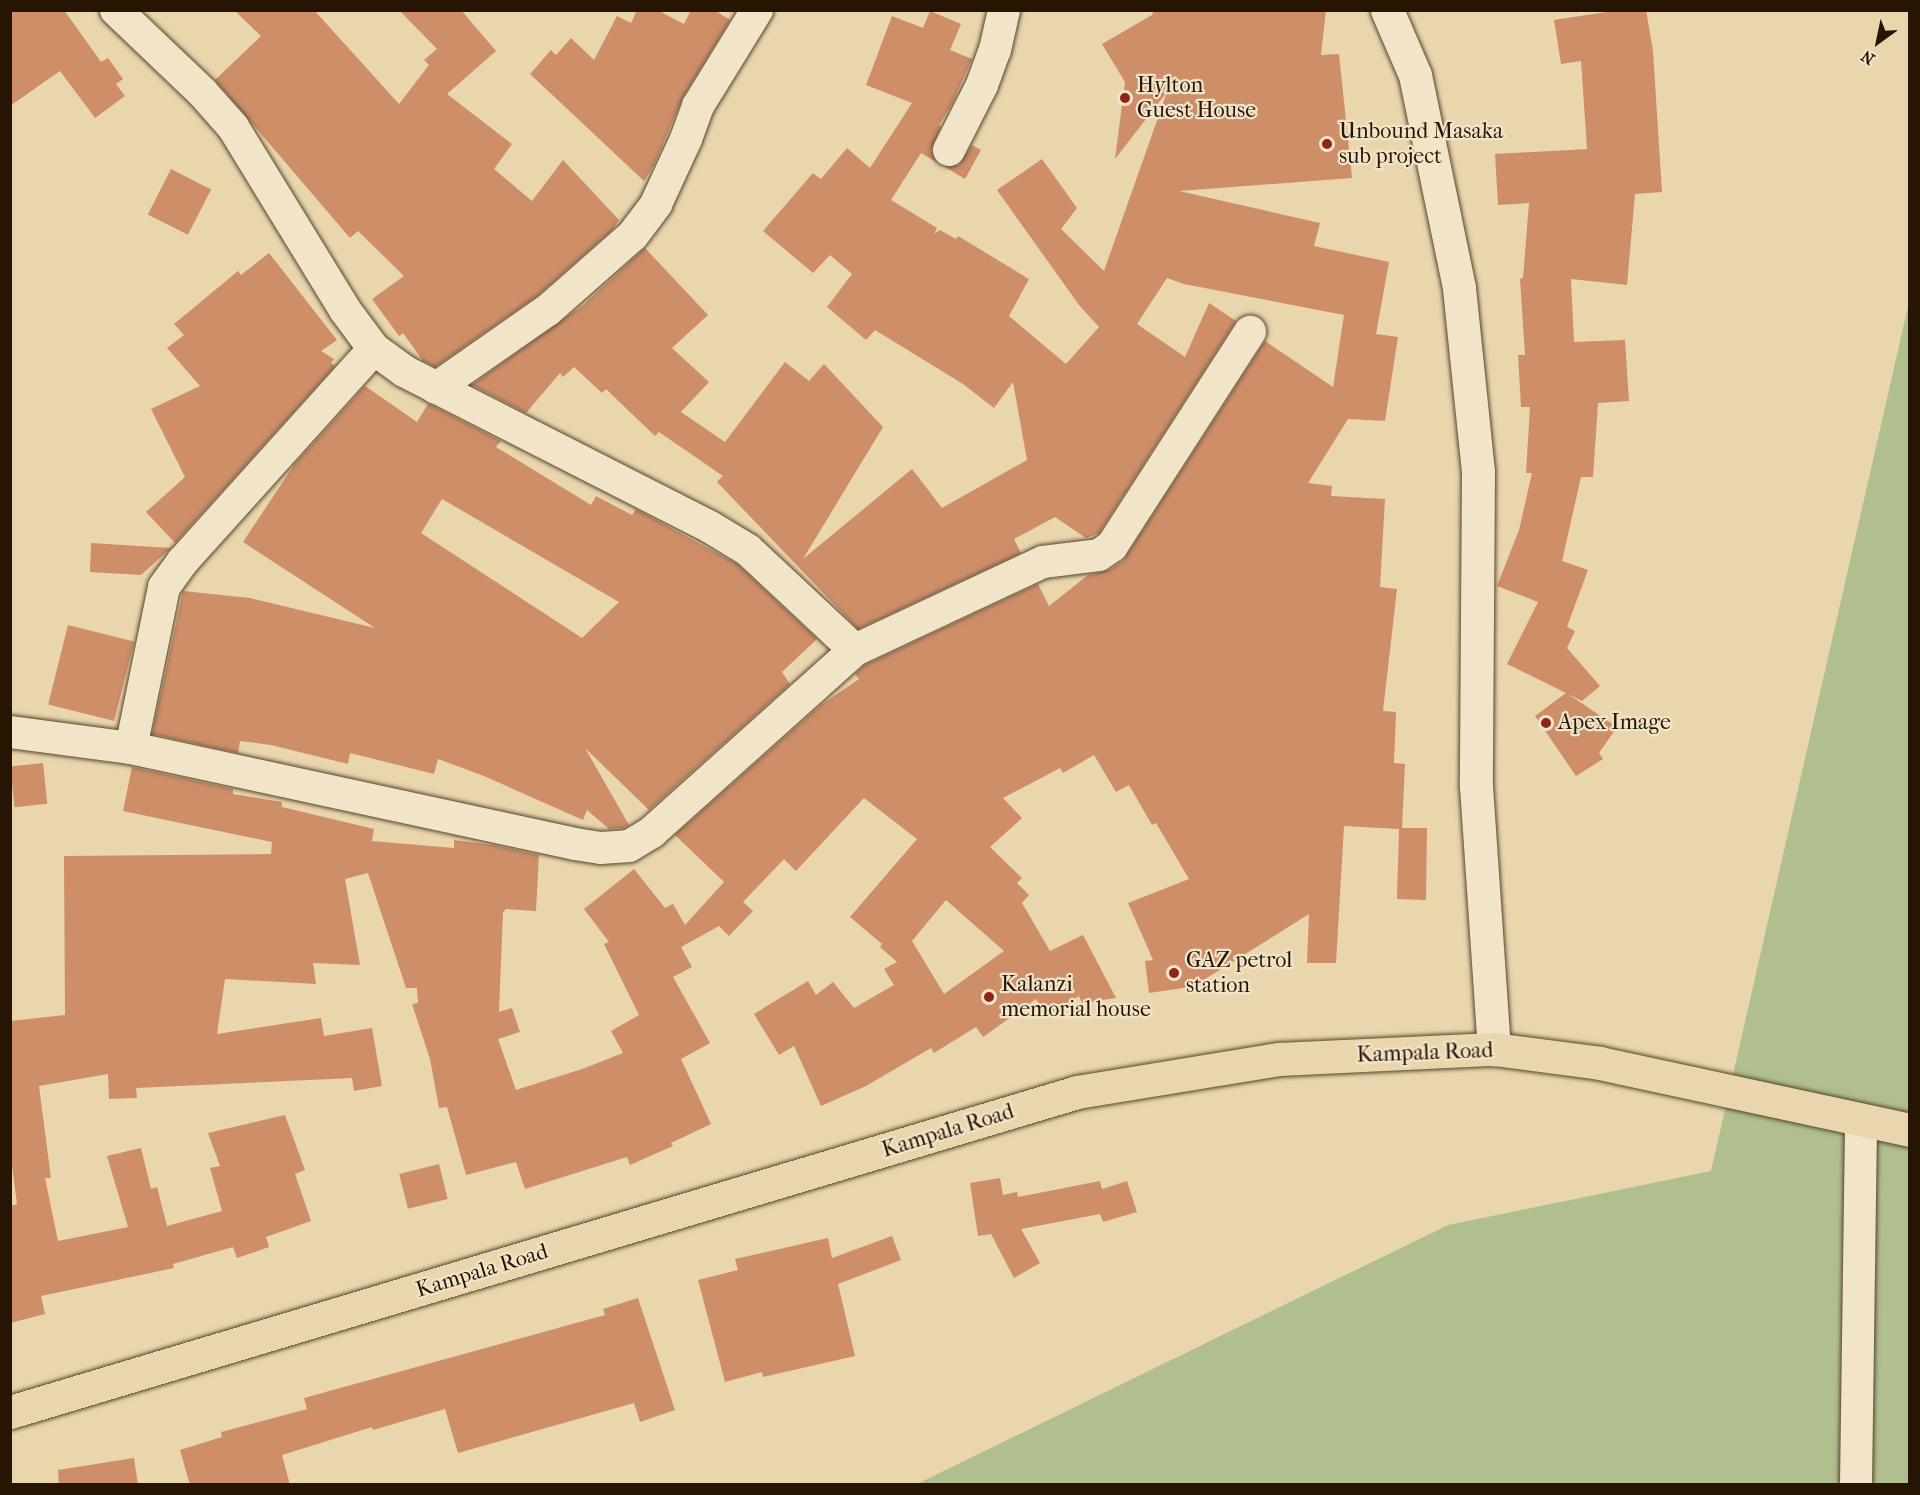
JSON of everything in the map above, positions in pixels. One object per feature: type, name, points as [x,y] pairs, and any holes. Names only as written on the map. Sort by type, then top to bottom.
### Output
[{"type":"main road","name":"Kampala Road","points":[[10,1412],[1077,1092],[1279,1059],[1494,1048],[1600,1064],[1861,1122],[1910,1130]]},
{"type":"street","points":[[116,10],[202,92],[233,127],[345,310],[374,349],[404,371],[748,550],[855,650]]},
{"type":"street","points":[[436,388],[548,310],[633,235],[656,204],[686,139],[698,106],[757,10]]},
{"type":"street","points":[[949,150],[982,85],[995,50],[1004,10]]},
{"type":"street","points":[[1387,10],[1415,75],[1458,288],[1478,472],[1476,786],[1494,1048]]},
{"type":"street","points":[[10,732],[131,748],[575,844],[601,848],[629,846],[652,832],[855,650],[1043,562],[1099,555],[1112,546],[1250,332]]},
{"type":"street","points":[[131,748],[164,587],[183,561],[374,349]]},
{"type":"street","points":[[1856,1485],[1861,1122]]},
{"type":"green space","points":[[1909,302],[1909,1484],[917,1484],[1448,1225],[1711,1171]]},
{"type":"building","points":[[10,10],[64,10],[101,62],[108,58],[123,79],[116,84],[125,96],[95,118],[60,71],[10,106]]},
{"type":"building","points":[[234,10],[314,10],[399,104],[429,65],[424,60],[437,49],[399,10],[461,10],[496,51],[447,94],[512,144],[494,169],[532,201],[563,160],[619,220],[613,229],[537,296],[435,367],[423,361],[403,333],[399,336],[372,299],[404,276],[358,231],[350,238],[215,80],[261,36]]},
{"type":"building","points":[[637,10],[657,10],[684,24],[691,10],[714,10],[730,20],[683,97],[654,165],[644,181],[530,74],[551,50],[556,55],[571,38],[594,60],[617,16],[631,23]]},
{"type":"building","points":[[1154,10],[1326,10],[1321,55],[1339,54],[1352,178],[1179,191],[1320,223],[1314,246],[1389,262],[1376,334],[1398,337],[1385,421],[1348,419],[1308,483],[1332,486],[1331,496],[1385,499],[1380,587],[1397,589],[1383,711],[1396,712],[1394,763],[1405,764],[1402,828],[1427,828],[1426,900],[1397,899],[1399,829],[1344,826],[1336,963],[1307,963],[1309,914],[1202,981],[1203,985],[1149,993],[1145,961],[1153,960],[1128,903],[1189,879],[1156,823],[1152,825],[1129,785],[1116,792],[1094,755],[1063,773],[1060,768],[1003,798],[1022,818],[990,847],[1022,878],[1017,883],[1029,895],[1022,903],[1050,951],[1083,935],[1116,998],[1082,1003],[1079,996],[1046,1016],[1036,999],[983,1037],[976,1027],[934,1053],[931,1048],[866,1086],[821,1106],[794,1046],[779,1055],[754,1014],[808,981],[816,995],[833,982],[854,1008],[894,985],[884,969],[897,962],[880,947],[882,944],[850,917],[917,839],[864,798],[796,871],[784,859],[743,902],[753,911],[729,936],[719,926],[681,947],[692,967],[673,977],[710,1043],[681,1059],[711,1124],[671,1143],[673,1146],[630,1165],[627,1157],[525,1189],[516,1162],[466,1175],[447,1107],[439,1108],[430,1059],[412,1004],[418,1003],[417,988],[406,988],[368,873],[345,879],[360,965],[313,963],[316,984],[225,979],[217,1034],[321,1018],[324,1036],[372,1028],[382,1086],[354,1091],[352,1078],[136,1088],[137,1098],[109,1099],[108,1074],[39,1086],[51,1178],[45,1178],[58,1241],[128,1227],[107,1156],[141,1148],[151,1189],[157,1187],[167,1226],[222,1211],[210,1168],[220,1166],[208,1133],[285,1115],[305,1170],[295,1174],[311,1221],[266,1237],[269,1247],[237,1258],[233,1247],[173,1264],[174,1268],[41,1296],[45,1314],[10,1323],[10,1206],[17,1204],[10,1150],[10,1021],[65,1015],[64,856],[271,854],[272,842],[123,811],[132,767],[233,789],[233,794],[282,802],[282,807],[374,829],[372,841],[454,848],[454,840],[493,845],[539,855],[536,911],[506,909],[503,912],[499,1012],[512,1008],[520,1032],[498,1039],[516,1090],[623,1053],[611,1031],[639,1015],[604,944],[609,942],[584,909],[634,869],[665,908],[673,904],[685,925],[724,882],[675,835],[821,705],[859,679],[855,674],[865,665],[1038,584],[1049,606],[1088,575],[1109,570],[1123,561],[1265,341],[1333,387],[1344,315],[1184,284],[1167,278],[1137,324],[1185,357],[1209,303],[1236,321],[1099,533],[1086,538],[1055,517],[1014,539],[1021,553],[858,629],[717,482],[723,476],[659,432],[655,436],[606,389],[602,393],[574,367],[563,377],[560,373],[526,413],[472,385],[582,306],[645,248],[708,315],[672,348],[709,382],[681,412],[725,442],[785,362],[809,381],[824,364],[883,427],[803,559],[912,469],[942,508],[1027,460],[1013,382],[994,408],[963,384],[875,330],[866,340],[827,307],[852,274],[830,255],[813,273],[763,231],[813,173],[821,179],[847,148],[870,168],[912,103],[866,85],[892,16],[923,28],[930,11],[961,24],[950,50],[972,59],[952,104],[939,125],[941,126],[931,150],[936,162],[921,153],[891,200],[937,228],[934,234],[940,230],[956,239],[958,236],[1029,279],[1009,316],[1066,364],[1099,327],[1079,305],[997,190],[1042,159],[1077,208],[1061,229],[1104,271],[1167,92],[1115,159],[1125,82],[1102,44],[1152,15]],"holes":[[[946,900],[1004,951],[944,994],[912,941]]]},
{"type":"building","points":[[1620,10],[1646,10],[1653,51],[1662,192],[1635,194],[1627,285],[1571,279],[1574,342],[1625,340],[1629,401],[1598,403],[1593,477],[1581,477],[1562,561],[1588,570],[1567,627],[1575,631],[1567,648],[1600,686],[1582,701],[1568,694],[1617,727],[1599,753],[1603,759],[1576,776],[1535,716],[1566,693],[1507,664],[1538,602],[1497,586],[1519,530],[1532,473],[1526,473],[1530,407],[1521,407],[1518,355],[1525,355],[1520,279],[1523,278],[1529,203],[1498,205],[1495,154],[1587,149],[1581,61],[1561,64],[1554,20]]},
{"type":"building","points":[[972,145],[981,150],[965,179],[945,167],[959,165]]},
{"type":"building","points":[[171,169],[211,189],[188,235],[148,214]]},
{"type":"building","points":[[269,253],[337,340],[321,351],[334,359],[331,363],[335,366],[175,543],[146,512],[185,477],[151,409],[200,386],[167,348],[184,335],[174,324],[238,271],[241,275]]},
{"type":"building","points":[[365,386],[417,422],[428,404],[501,441],[496,447],[591,505],[596,496],[632,515],[636,509],[737,564],[817,639],[782,672],[790,684],[649,810],[585,748],[629,825],[623,828],[609,829],[587,810],[583,820],[484,776],[438,759],[434,774],[350,753],[348,764],[271,745],[240,741],[238,753],[152,734],[183,591],[250,598],[375,628],[243,542],[294,465]],"holes":[[[442,499],[619,602],[582,638],[421,533]]]},
{"type":"building","points":[[91,543],[171,548],[141,575],[90,572]]},
{"type":"building","points":[[68,625],[134,641],[114,721],[48,705]]},
{"type":"building","points":[[43,763],[47,804],[14,807],[10,766]]},
{"type":"building","points":[[439,1164],[448,1199],[408,1209],[399,1174]]},
{"type":"building","points":[[1000,1178],[1003,1195],[1017,1192],[1018,1197],[1100,1181],[1102,1189],[1127,1181],[1137,1212],[1103,1222],[1100,1214],[1021,1229],[1040,1263],[1014,1278],[991,1234],[978,1236],[970,1183]]},
{"type":"building","points":[[892,1236],[901,1260],[838,1284],[855,1356],[763,1377],[762,1372],[725,1382],[698,1280],[738,1270],[735,1259],[828,1238],[832,1258]]},
{"type":"building","points":[[638,1298],[675,1410],[640,1422],[634,1403],[458,1453],[445,1409],[373,1430],[372,1427],[282,1455],[290,1485],[190,1485],[180,1450],[222,1437],[221,1432],[307,1409],[304,1398],[605,1315],[603,1309]]},
{"type":"building","points":[[134,1458],[138,1485],[59,1485],[58,1470]]},
{"type":"place","name":"Hylton Guest House","points":[[1125,98]]},
{"type":"place","name":"Unbound Masaka sub project","points":[[1327,144]]},
{"type":"place","name":"Apex Image","points":[[1546,723]]},
{"type":"place","name":"GAZ petrol station","points":[[1174,973]]},
{"type":"place","name":"Kalanzi memorial house","points":[[989,997]]}]
